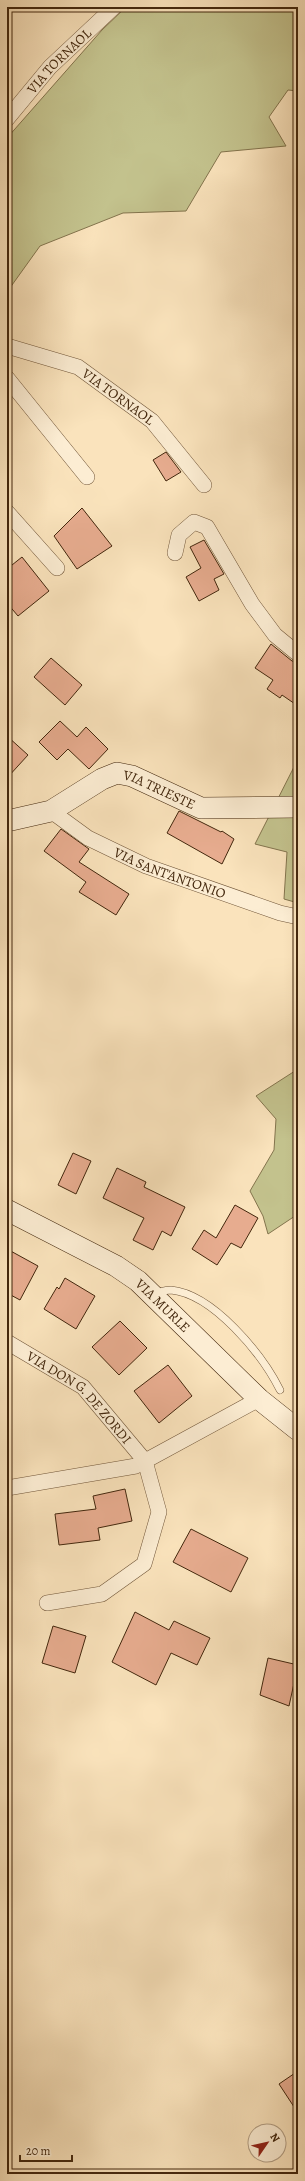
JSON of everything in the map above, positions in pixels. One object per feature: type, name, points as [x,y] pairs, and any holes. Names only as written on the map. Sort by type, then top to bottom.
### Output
[{"type":"main road","name":"VIA TRIESTE","points":[[7,821],[51,811],[102,779],[124,773],[201,808],[298,807]]},
{"type":"main road","name":"VIA MURLE","points":[[7,1210],[116,1266],[138,1281],[259,1399],[298,1430]]},
{"type":"street","name":"VIA TORNAOL","points":[[7,119],[50,67],[114,7]]},
{"type":"street","name":"VIA TORNAOL","points":[[7,346],[78,367],[152,421],[204,485]]},
{"type":"street","points":[[7,378],[86,477]]},
{"type":"street","points":[[7,512],[56,568]]},
{"type":"street","points":[[175,552],[179,535],[194,522],[208,527],[252,604],[275,635],[298,654]]},
{"type":"street","name":"VIA SANT'ANTONIO","points":[[51,811],[88,838],[146,866],[280,913],[298,917]]},
{"type":"street","name":"VIA DON G. DE ZORDI","points":[[7,1342],[83,1387],[145,1461],[159,1512],[144,1564],[102,1594],[47,1603]]},
{"type":"street","name":"VIA DON G. DE ZORDI","points":[[7,1488],[136,1466],[259,1399]]},
{"type":"lane","points":[[152,1294],[169,1290],[185,1293],[200,1300],[220,1315],[264,1364],[280,1390]]},
{"type":"shaded area","points":[[126,7],[298,7],[298,91],[288,90],[269,117],[286,146],[221,152],[186,211],[123,213],[40,246],[7,292],[7,138],[102,30]]},
{"type":"shaded area","points":[[298,759],[298,903],[284,899],[287,852],[255,844]]},
{"type":"shaded area","points":[[298,1069],[298,1214],[268,1234],[263,1216],[250,1191],[274,1150],[276,1119],[256,1096]]},
{"type":"building","points":[[166,452],[181,472],[166,481],[153,460]]},
{"type":"building","points":[[82,508],[112,546],[77,569],[54,536]]},
{"type":"building","points":[[204,540],[224,574],[214,579],[219,590],[199,601],[186,577],[201,568],[190,547]]},
{"type":"building","points":[[22,557],[49,591],[18,616],[7,603],[7,569]]},
{"type":"building","points":[[271,644],[292,661],[298,663],[298,706],[282,695],[280,698],[267,689],[273,680],[255,668]]},
{"type":"building","points":[[51,658],[82,685],[65,705],[34,677]]},
{"type":"building","points":[[60,721],[77,737],[86,727],[108,749],[89,769],[68,749],[57,760],[39,742]]},
{"type":"building","points":[[7,736],[28,755],[7,778]]},
{"type":"building","points":[[179,811],[221,832],[222,831],[234,839],[222,864],[167,833]]},
{"type":"building","points":[[61,829],[89,849],[79,862],[129,894],[116,915],[79,892],[86,882],[44,851]]},
{"type":"building","points":[[73,1153],[91,1161],[76,1194],[58,1185]]},
{"type":"building","points":[[117,1168],[146,1182],[144,1187],[185,1207],[171,1236],[162,1231],[153,1250],[133,1240],[144,1218],[103,1198]]},
{"type":"building","points":[[235,1205],[258,1218],[241,1248],[231,1243],[217,1265],[192,1249],[204,1230],[216,1238]]},
{"type":"building","points":[[7,1249],[38,1266],[20,1300],[7,1293]]},
{"type":"building","points":[[65,1278],[95,1296],[76,1329],[44,1309],[57,1287],[59,1289]]},
{"type":"building","points":[[120,1321],[147,1348],[119,1375],[92,1347]]},
{"type":"building","points":[[168,1365],[192,1396],[159,1423],[134,1391]]},
{"type":"building","points":[[125,1489],[132,1521],[98,1528],[100,1540],[59,1545],[55,1514],[96,1509],[93,1496]]},
{"type":"building","points":[[191,1529],[248,1558],[231,1592],[173,1562]]},
{"type":"building","points":[[135,1612],[169,1630],[174,1621],[210,1638],[197,1665],[171,1653],[156,1685],[112,1662]]},
{"type":"building","points":[[53,1626],[86,1636],[75,1673],[42,1663]]},
{"type":"building","points":[[268,1658],[298,1665],[289,1706],[260,1695]]},
{"type":"building","points":[[298,2071],[298,2113],[279,2084]]}]
